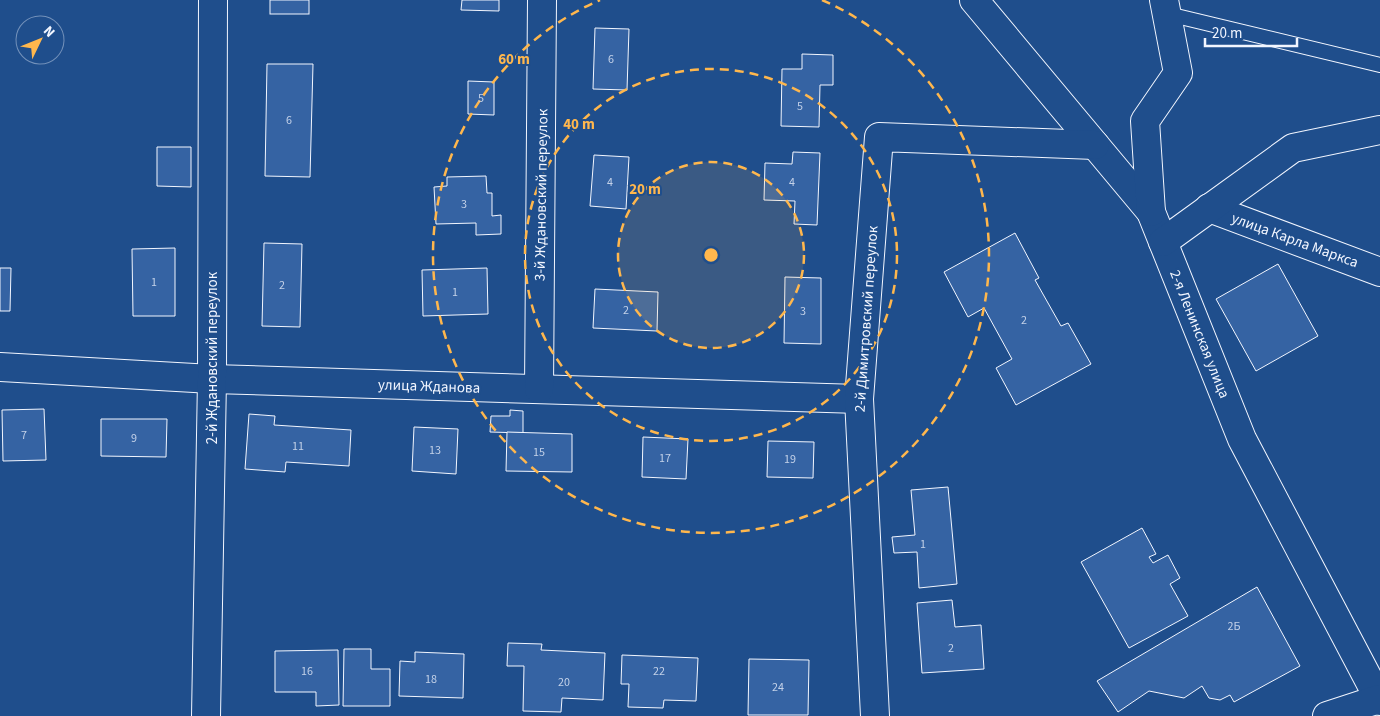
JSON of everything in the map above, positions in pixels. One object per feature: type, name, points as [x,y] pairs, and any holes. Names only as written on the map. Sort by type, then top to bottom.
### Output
[{"type":"street","name":"2-й Ждановский переулок","points":[[206,716],[212,379],[213,0]]},
{"type":"street","name":"3-й Ждановский переулок","points":[[539,389],[542,0]]},
{"type":"street","name":"2-я Ленинская улица","points":[[974,0],[1151,212],[1242,439],[1379,700]]},
{"type":"street","points":[[1151,212],[1145,121],[1178,73],[1166,7]]},
{"type":"street","points":[[1163,242],[1293,148],[1380,130]]},
{"type":"street","name":"2-й Димитровский переулок","points":[[875,716],[859,399],[879,137],[1094,145]]},
{"type":"street","name":"улица Карла Маркса","points":[[1209,208],[1380,272]]},
{"type":"street","name":"улица Жданова","points":[[0,367],[212,379],[859,399]]},
{"type":"street","points":[[1327,716],[1379,700]]},
{"type":"lane","points":[[1166,7],[1380,65]]},
{"type":"building","points":[[270,0],[309,0],[309,14],[270,14]]},
{"type":"building","points":[[462,0],[499,0],[499,11],[461,10]]},
{"type":"building","points":[[595,28],[629,29],[627,90],[593,89]]},
{"type":"building","points":[[802,54],[833,55],[833,85],[820,85],[819,127],[781,126],[782,69],[802,69]]},
{"type":"building","points":[[267,64],[313,64],[310,177],[265,176]]},
{"type":"building","points":[[468,81],[494,82],[494,115],[468,114]]},
{"type":"building","points":[[157,147],[191,147],[191,187],[157,186]]},
{"type":"building","points":[[793,152],[820,153],[817,225],[794,224],[795,201],[764,200],[765,163],[792,164]]},
{"type":"building","points":[[594,155],[629,157],[626,209],[590,206]]},
{"type":"building","points":[[486,176],[487,193],[492,193],[492,216],[501,215],[501,234],[476,235],[476,223],[436,224],[434,187],[447,186],[447,177]]},
{"type":"building","points":[[1015,233],[1039,278],[1035,280],[1061,326],[1068,323],[1091,364],[1016,405],[996,368],[1012,359],[984,308],[968,317],[944,272]]},
{"type":"building","points":[[264,243],[302,244],[300,327],[262,326]]},
{"type":"building","points":[[175,248],[175,316],[133,316],[132,249]]},
{"type":"building","points":[[1278,264],[1318,336],[1256,371],[1216,299]]},
{"type":"building","points":[[0,268],[11,268],[10,311],[0,311]]},
{"type":"building","points":[[487,268],[488,314],[423,316],[422,270]]},
{"type":"building","points":[[785,277],[821,278],[821,344],[784,343]]},
{"type":"building","points":[[595,289],[658,292],[657,331],[593,328]]},
{"type":"building","points":[[44,409],[46,460],[3,461],[2,410]]},
{"type":"building","points":[[510,410],[523,411],[523,433],[490,432],[491,416],[510,416]]},
{"type":"building","points":[[249,414],[275,416],[274,425],[351,430],[349,466],[286,462],[285,472],[245,469]]},
{"type":"building","points":[[101,419],[167,419],[166,457],[101,456]]},
{"type":"building","points":[[414,427],[458,429],[456,474],[412,471]]},
{"type":"building","points":[[507,432],[572,434],[572,472],[506,471]]},
{"type":"building","points":[[643,437],[688,439],[686,479],[642,477]]},
{"type":"building","points":[[768,441],[814,442],[813,478],[767,477]]},
{"type":"building","points":[[948,487],[957,584],[919,588],[917,552],[894,553],[892,537],[915,535],[911,490]]},
{"type":"building","points":[[1142,528],[1156,554],[1149,557],[1153,563],[1168,555],[1180,578],[1170,584],[1188,616],[1129,648],[1081,562]]},
{"type":"building","points":[[1257,587],[1300,666],[1234,702],[1230,695],[1220,700],[1209,698],[1202,686],[1184,698],[1149,691],[1118,712],[1097,681]]},
{"type":"building","points":[[952,600],[955,627],[981,625],[984,669],[922,673],[917,603]]},
{"type":"building","points":[[508,643],[542,644],[541,650],[605,653],[603,700],[562,698],[561,712],[523,711],[524,666],[507,666]]},
{"type":"building","points":[[344,649],[371,649],[371,669],[390,669],[390,706],[343,706]]},
{"type":"building","points":[[338,650],[339,705],[316,706],[316,692],[275,692],[275,651]]},
{"type":"building","points":[[415,652],[464,654],[463,698],[399,696],[400,661],[415,662]]},
{"type":"building","points":[[622,655],[698,658],[696,701],[664,700],[663,708],[628,707],[629,684],[621,684]]},
{"type":"building","points":[[749,659],[809,660],[808,715],[748,715]]}]
